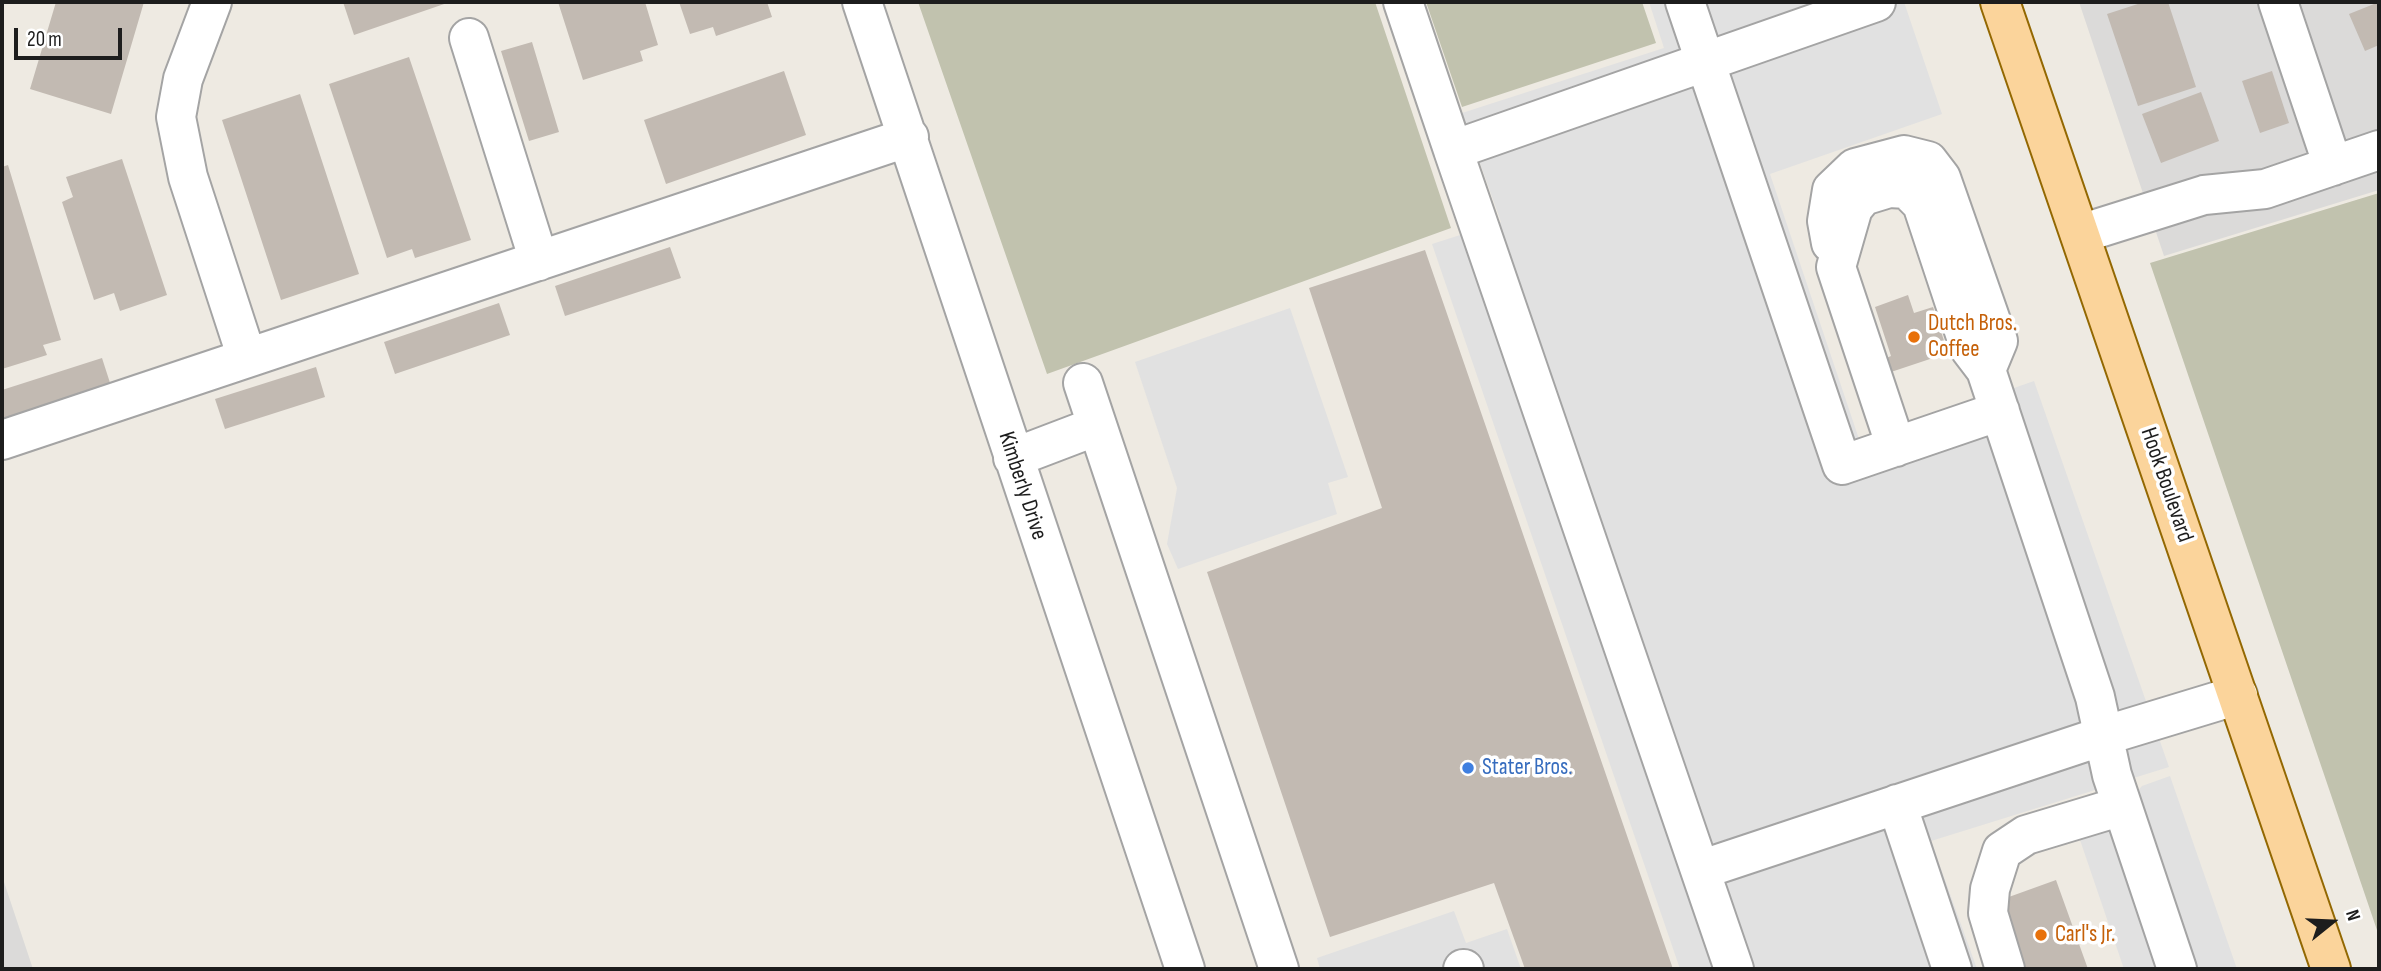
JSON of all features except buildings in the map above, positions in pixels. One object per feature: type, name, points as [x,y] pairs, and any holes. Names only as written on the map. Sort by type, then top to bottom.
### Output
[{"type":"main road","name":"Hook Boulevard","points":[[2000,2],[2331,969]]},
{"type":"street","points":[[212,2],[183,79],[176,117],[188,177],[247,358]]},
{"type":"street","name":"Kimberly Drive","points":[[862,2],[1185,969]]},
{"type":"street","points":[[1403,2],[1734,969]]},
{"type":"street","points":[[1685,2],[1842,465],[2000,411]]},
{"type":"street","points":[[1453,150],[1876,2]]},
{"type":"street","points":[[2278,2],[2333,166]]},
{"type":"street","points":[[468,38],[538,261]]},
{"type":"street","points":[[2,440],[909,137]]},
{"type":"street","points":[[2080,234],[2204,195],[2265,190],[2379,150]]},
{"type":"street","points":[[1896,447],[1836,267],[1853,208],[1863,196],[1889,188],[1907,189],[1922,204],[1970,349],[1986,370],[2095,696],[2122,806],[2177,969]]},
{"type":"street","points":[[1083,383],[1279,969]]},
{"type":"street","points":[[1013,458],[1097,426]]},
{"type":"street","points":[[1700,870],[2103,736],[2238,695]]},
{"type":"street","points":[[1897,804],[1952,969]]},
{"type":"street","points":[[2005,969],[1988,913],[1990,889],[2002,850],[2026,835],[2122,806]]},
{"type":"shaded area","points":[[918,2],[1375,2],[1451,228],[1047,374]]},
{"type":"shaded area","points":[[1426,2],[1642,2],[1656,43],[1462,107]]},
{"type":"shaded area","points":[[1649,2],[1904,2],[1942,114],[1770,174],[1860,442],[2034,381],[2169,767],[1931,841],[1977,969],[1680,969],[1432,244],[1501,222],[1462,113],[1664,48]]},
{"type":"shaded area","points":[[2079,2],[2379,2],[2379,190],[2164,256]]},
{"type":"shaded area","points":[[2379,193],[2379,936],[2150,263]]},
{"type":"shaded area","points":[[1290,308],[1348,477],[1328,483],[1337,514],[1178,569],[1167,544],[1177,488],[1135,362]]},
{"type":"shaded area","points":[[2170,776],[2237,969],[2124,969],[2079,837],[2105,827],[2142,786]]},
{"type":"shaded area","points":[[2,876],[33,969],[2,969]]},
{"type":"shaded area","points":[[1454,911],[1466,943],[1507,929],[1521,969],[1320,969],[1317,958]]},
{"type":"place","name":"Dutch Bros. Coffee","points":[[1914,337]]},
{"type":"place","name":"Stater Bros.","points":[[1468,768]]},
{"type":"place","name":"Carl's Jr.","points":[[2041,935]]}]
